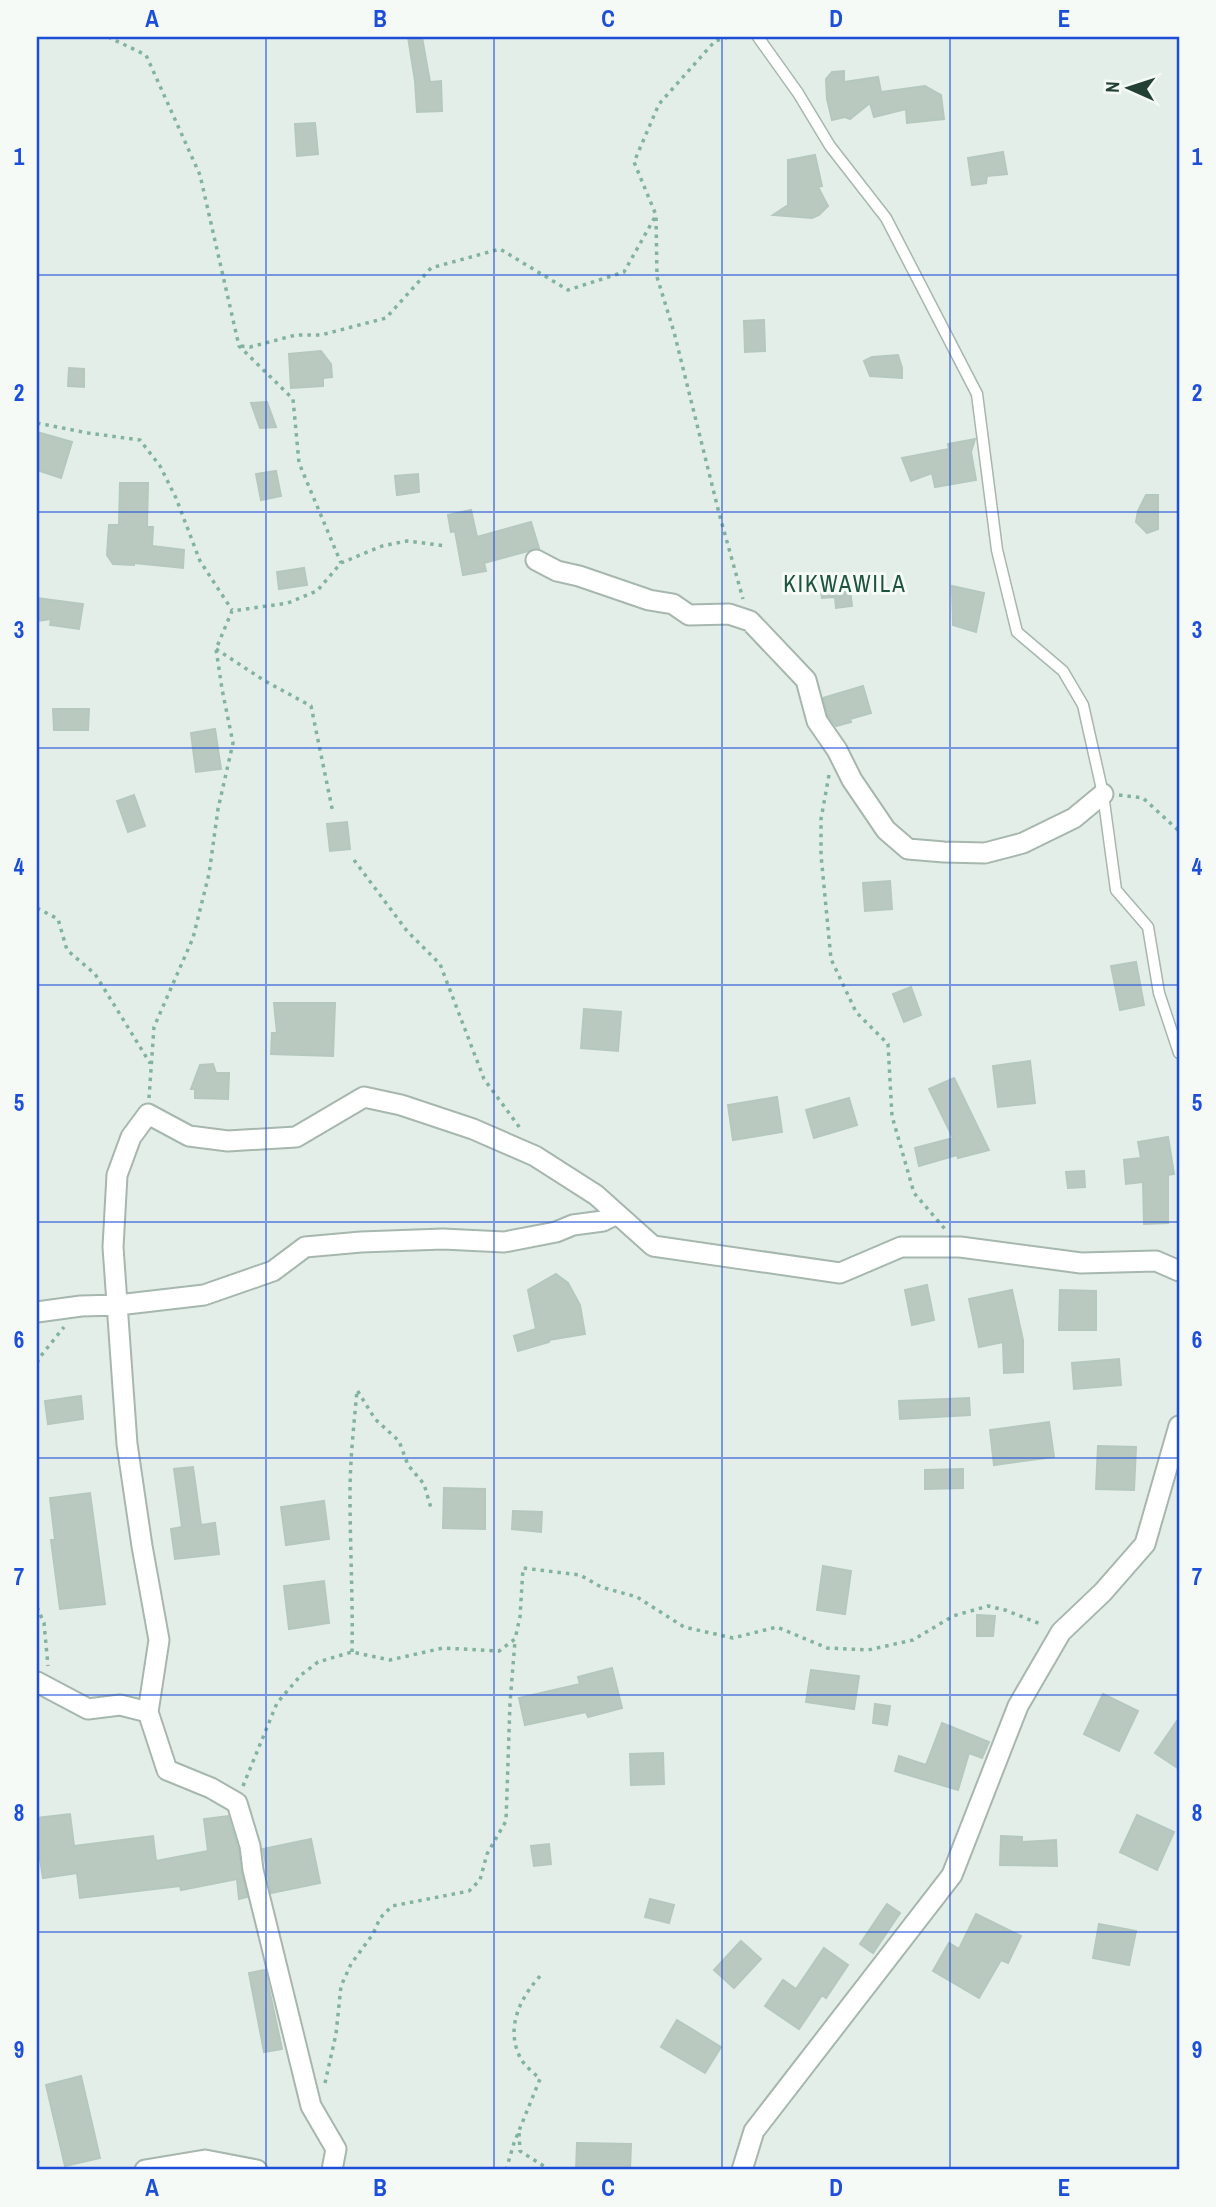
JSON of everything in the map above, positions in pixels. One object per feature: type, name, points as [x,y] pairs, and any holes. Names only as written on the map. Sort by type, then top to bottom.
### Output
[{"type":"street","points":[[536,560],[557,571],[649,600],[673,604],[689,615],[729,614],[750,621],[806,680],[817,721],[837,750],[852,780],[886,830],[908,849],[985,853],[1023,842],[1074,818],[1103,794]]},
{"type":"street","points":[[332,2170],[336,2149],[311,2106],[253,1870],[250,1846],[237,1804],[211,1788],[167,1770],[148,1712],[159,1640],[127,1444],[113,1247],[117,1175],[131,1137],[148,1114],[189,1136],[228,1141],[296,1137],[364,1097],[401,1105],[473,1129],[536,1156],[596,1195],[653,1246],[840,1273],[901,1247],[960,1247],[1081,1263],[1156,1261],[1179,1270]]},
{"type":"street","points":[[37,1312],[204,1295],[273,1271],[305,1247],[361,1241],[443,1239],[504,1242],[556,1232],[573,1225],[603,1221],[617,1214]]},
{"type":"street","points":[[741,2170],[754,2131],[952,1875],[1018,1706],[1061,1632],[1103,1592],[1145,1544],[1179,1426]]},
{"type":"street","points":[[44,1685],[88,1709],[120,1705],[148,1712]]},
{"type":"street","points":[[145,2170],[205,2160],[257,2170]]},
{"type":"lane","points":[[758,37],[798,93],[830,146],[886,218],[977,394],[997,550],[1017,632],[1063,671],[1083,705],[1103,794],[1116,890],[1148,927],[1159,993],[1179,1053]]},
{"type":"path","points":[[108,37],[146,55],[200,175],[239,346],[293,398],[299,463],[341,562]]},
{"type":"path","points":[[727,37],[715,41],[659,104],[634,162],[656,215],[657,277],[750,621]]},
{"type":"path","points":[[239,346],[250,347],[296,335],[321,335],[386,318],[431,268],[500,249],[568,290],[624,272],[656,215]]},
{"type":"path","points":[[37,423],[140,440],[160,466],[176,498],[200,561],[232,611]]},
{"type":"path","points":[[232,611],[288,603],[317,590],[341,562],[382,546],[407,541],[447,546]]},
{"type":"path","points":[[148,1114],[154,1027],[193,937],[200,912],[233,743],[216,649],[232,611]]},
{"type":"path","points":[[216,649],[265,681],[312,706],[333,813]]},
{"type":"path","points":[[829,774],[821,818],[821,855],[831,959],[856,1012],[888,1044],[892,1116],[914,1193],[960,1247]]},
{"type":"path","points":[[1103,794],[1143,798],[1179,831]]},
{"type":"path","points":[[354,860],[407,931],[440,964],[484,1079],[526,1136],[536,1156]]},
{"type":"path","points":[[37,908],[58,919],[67,950],[95,974],[151,1064]]},
{"type":"path","points":[[37,1363],[81,1306]]},
{"type":"path","points":[[352,1652],[350,1493],[357,1390],[375,1419],[399,1441],[408,1465],[424,1484],[431,1508]]},
{"type":"path","points":[[311,2106],[326,2080],[336,2034],[341,1986],[351,1964],[373,1934],[380,1918],[392,1906],[469,1891],[480,1880],[487,1854],[506,1821],[510,1703],[523,1568],[580,1575],[601,1587],[637,1597],[684,1627],[733,1638],[777,1627],[827,1648],[868,1650],[913,1640],[953,1616],[988,1606],[1061,1632]]},
{"type":"path","points":[[37,1607],[44,1623],[44,1685]]},
{"type":"path","points":[[237,1804],[277,1703],[300,1675],[318,1662],[352,1652],[390,1660],[443,1648],[499,1651],[515,1639]]},
{"type":"path","points":[[506,2170],[540,2079],[522,2060],[513,2041],[516,2013],[529,1987],[542,1974]]},
{"type":"path","points":[[519,2131],[520,2151],[550,2170]]},
{"type":"path","points":[[37,2160],[41,2170]]},
{"type":"building","points":[[408,37],[422,37],[430,82],[441,81],[442,111],[417,112]]},
{"type":"building","points":[[844,71],[844,82],[878,77],[881,92],[925,86],[941,95],[944,119],[907,123],[906,109],[874,117],[870,103],[850,119],[845,117],[832,120],[826,79],[832,72]]},
{"type":"building","points":[[315,123],[318,154],[297,156],[295,124]]},
{"type":"building","points":[[1003,152],[1007,174],[987,176],[986,183],[972,185],[968,158]]},
{"type":"building","points":[[815,155],[822,186],[818,187],[828,206],[812,218],[773,215],[788,205],[788,160]]},
{"type":"building","points":[[764,320],[765,351],[745,352],[744,321]]},
{"type":"building","points":[[321,351],[331,364],[332,377],[323,378],[323,386],[291,388],[289,354]]},
{"type":"building","points":[[898,355],[902,378],[870,376],[864,361],[872,357]]},
{"type":"building","points":[[69,368],[84,369],[84,387],[68,386]]},
{"type":"building","points":[[267,402],[276,427],[260,428],[251,403]]},
{"type":"building","points":[[37,432],[72,442],[61,478],[37,470]]},
{"type":"building","points":[[975,439],[971,452],[976,480],[935,487],[932,473],[911,481],[902,458],[949,449],[948,444]]},
{"type":"building","points":[[276,471],[281,496],[261,500],[256,474]]},
{"type":"building","points":[[418,474],[419,492],[397,495],[395,476]]},
{"type":"building","points":[[120,483],[148,483],[147,527],[153,527],[152,546],[184,550],[183,568],[134,563],[113,564],[107,555],[109,525],[119,525]]},
{"type":"building","points":[[1146,495],[1158,495],[1158,529],[1147,533],[1136,522]]},
{"type":"building","points":[[471,510],[477,537],[531,522],[539,548],[484,563],[486,571],[463,575],[455,531],[451,532],[448,515]]},
{"type":"building","points":[[304,568],[307,585],[279,589],[277,572]]},
{"type":"building","points":[[849,581],[852,606],[836,608],[835,597],[822,598],[820,584]]},
{"type":"building","points":[[952,586],[984,593],[976,632],[953,625]]},
{"type":"building","points":[[37,598],[83,604],[79,629],[50,625],[51,619],[37,621]]},
{"type":"building","points":[[863,686],[871,713],[836,726],[828,716],[823,698]]},
{"type":"building","points":[[53,709],[89,709],[88,730],[54,730]]},
{"type":"building","points":[[215,729],[221,769],[196,772],[191,733]]},
{"type":"building","points":[[134,795],[145,826],[128,832],[117,801]]},
{"type":"building","points":[[347,822],[350,849],[330,851],[327,824]]},
{"type":"building","points":[[890,881],[892,909],[865,911],[863,883]]},
{"type":"building","points":[[1136,962],[1144,1005],[1120,1010],[1111,966]]},
{"type":"building","points":[[911,987],[921,1015],[904,1022],[893,994]]},
{"type":"building","points":[[274,1003],[335,1003],[333,1056],[271,1054],[272,1033],[277,1033]]},
{"type":"building","points":[[584,1009],[621,1012],[618,1051],[581,1048]]},
{"type":"building","points":[[1030,1061],[1035,1103],[998,1107],[993,1066]]},
{"type":"building","points":[[213,1064],[216,1073],[229,1073],[228,1099],[195,1098],[195,1089],[191,1089],[200,1065]]},
{"type":"building","points":[[954,1078],[989,1150],[958,1158],[957,1155],[919,1166],[915,1148],[953,1138],[929,1089]]},
{"type":"building","points":[[777,1097],[782,1132],[733,1140],[728,1105]]},
{"type":"building","points":[[849,1098],[857,1125],[814,1138],[806,1110]]},
{"type":"building","points":[[1168,1137],[1174,1174],[1168,1175],[1168,1223],[1144,1224],[1143,1182],[1126,1184],[1124,1160],[1141,1158],[1138,1142]]},
{"type":"building","points":[[1084,1171],[1085,1187],[1068,1188],[1066,1172]]},
{"type":"building","points":[[556,1274],[568,1283],[580,1305],[585,1334],[549,1340],[518,1351],[514,1336],[536,1329],[528,1290]]},
{"type":"building","points":[[927,1285],[934,1320],[912,1325],[905,1290]]},
{"type":"building","points":[[1012,1290],[1023,1340],[1023,1372],[1004,1373],[1003,1342],[979,1347],[969,1299]]},
{"type":"building","points":[[1060,1290],[1096,1291],[1096,1330],[1059,1330]]},
{"type":"building","points":[[1119,1359],[1121,1385],[1074,1389],[1072,1363]]},
{"type":"building","points":[[81,1396],[83,1419],[48,1424],[45,1401]]},
{"type":"building","points":[[969,1398],[970,1415],[900,1419],[899,1401]]},
{"type":"building","points":[[1049,1422],[1054,1457],[994,1465],[990,1430]]},
{"type":"building","points":[[1098,1446],[1136,1447],[1134,1490],[1096,1489]]},
{"type":"building","points":[[193,1467],[201,1525],[215,1523],[219,1554],[175,1559],[171,1529],[182,1527],[174,1469]]},
{"type":"building","points":[[963,1469],[963,1488],[925,1489],[925,1470]]},
{"type":"building","points":[[444,1488],[485,1489],[485,1529],[443,1528]]},
{"type":"building","points":[[90,1493],[105,1604],[60,1609],[51,1540],[55,1540],[50,1498]]},
{"type":"building","points":[[324,1501],[329,1539],[286,1545],[281,1507]]},
{"type":"building","points":[[513,1511],[542,1512],[541,1532],[512,1529]]},
{"type":"building","points":[[823,1566],[851,1571],[845,1614],[817,1610]]},
{"type":"building","points":[[324,1581],[329,1623],[289,1629],[284,1586]]},
{"type":"building","points":[[977,1615],[995,1616],[993,1636],[977,1636]]},
{"type":"building","points":[[612,1668],[622,1708],[588,1717],[586,1712],[525,1725],[519,1698],[580,1684],[578,1677]]},
{"type":"building","points":[[811,1670],[859,1676],[854,1709],[806,1702]]},
{"type":"building","points":[[1103,1694],[1138,1711],[1119,1751],[1084,1734]]},
{"type":"building","points":[[875,1704],[890,1706],[887,1725],[873,1723]]},
{"type":"building","points":[[1179,1718],[1179,1769],[1155,1753]]},
{"type":"building","points":[[942,1723],[989,1742],[982,1758],[969,1753],[958,1790],[895,1771],[899,1756],[926,1765]]},
{"type":"building","points":[[663,1753],[664,1784],[631,1785],[630,1754]]},
{"type":"building","points":[[70,1814],[74,1846],[153,1836],[156,1861],[208,1851],[204,1819],[228,1816],[238,1849],[247,1897],[239,1899],[237,1879],[181,1890],[180,1886],[80,1898],[77,1873],[43,1878],[37,1840],[37,1818]]},
{"type":"building","points":[[1137,1815],[1174,1832],[1157,1870],[1120,1852]]},
{"type":"building","points":[[1001,1836],[1022,1837],[1022,1842],[1056,1840],[1057,1866],[1000,1865]]},
{"type":"building","points":[[311,1839],[320,1883],[271,1893],[263,1849]]},
{"type":"building","points":[[549,1844],[551,1864],[534,1866],[531,1846]]},
{"type":"building","points":[[650,1899],[674,1905],[669,1923],[645,1917]]},
{"type":"building","points":[[887,1904],[900,1913],[873,1953],[860,1944]]},
{"type":"building","points":[[976,1914],[1021,1936],[1008,1963],[1001,1960],[979,1998],[933,1971],[949,1943],[959,1949]]},
{"type":"building","points":[[1099,1924],[1136,1931],[1129,1965],[1093,1958]]},
{"type":"building","points":[[741,1941],[761,1959],[734,1988],[714,1970]]},
{"type":"building","points":[[824,1948],[848,1965],[826,1998],[822,1995],[799,2029],[765,2006],[783,1980],[796,1989]]},
{"type":"building","points":[[265,1970],[282,2049],[264,2052],[249,1973]]},
{"type":"building","points":[[677,2020],[721,2047],[705,2073],[661,2047]]},
{"type":"building","points":[[81,2076],[100,2158],[65,2166],[46,2085]]},
{"type":"building","points":[[577,2143],[631,2144],[630,2170],[576,2170]]},
{"type":"district","name":"KIKWAWILA","points":[[845,584]]}]
